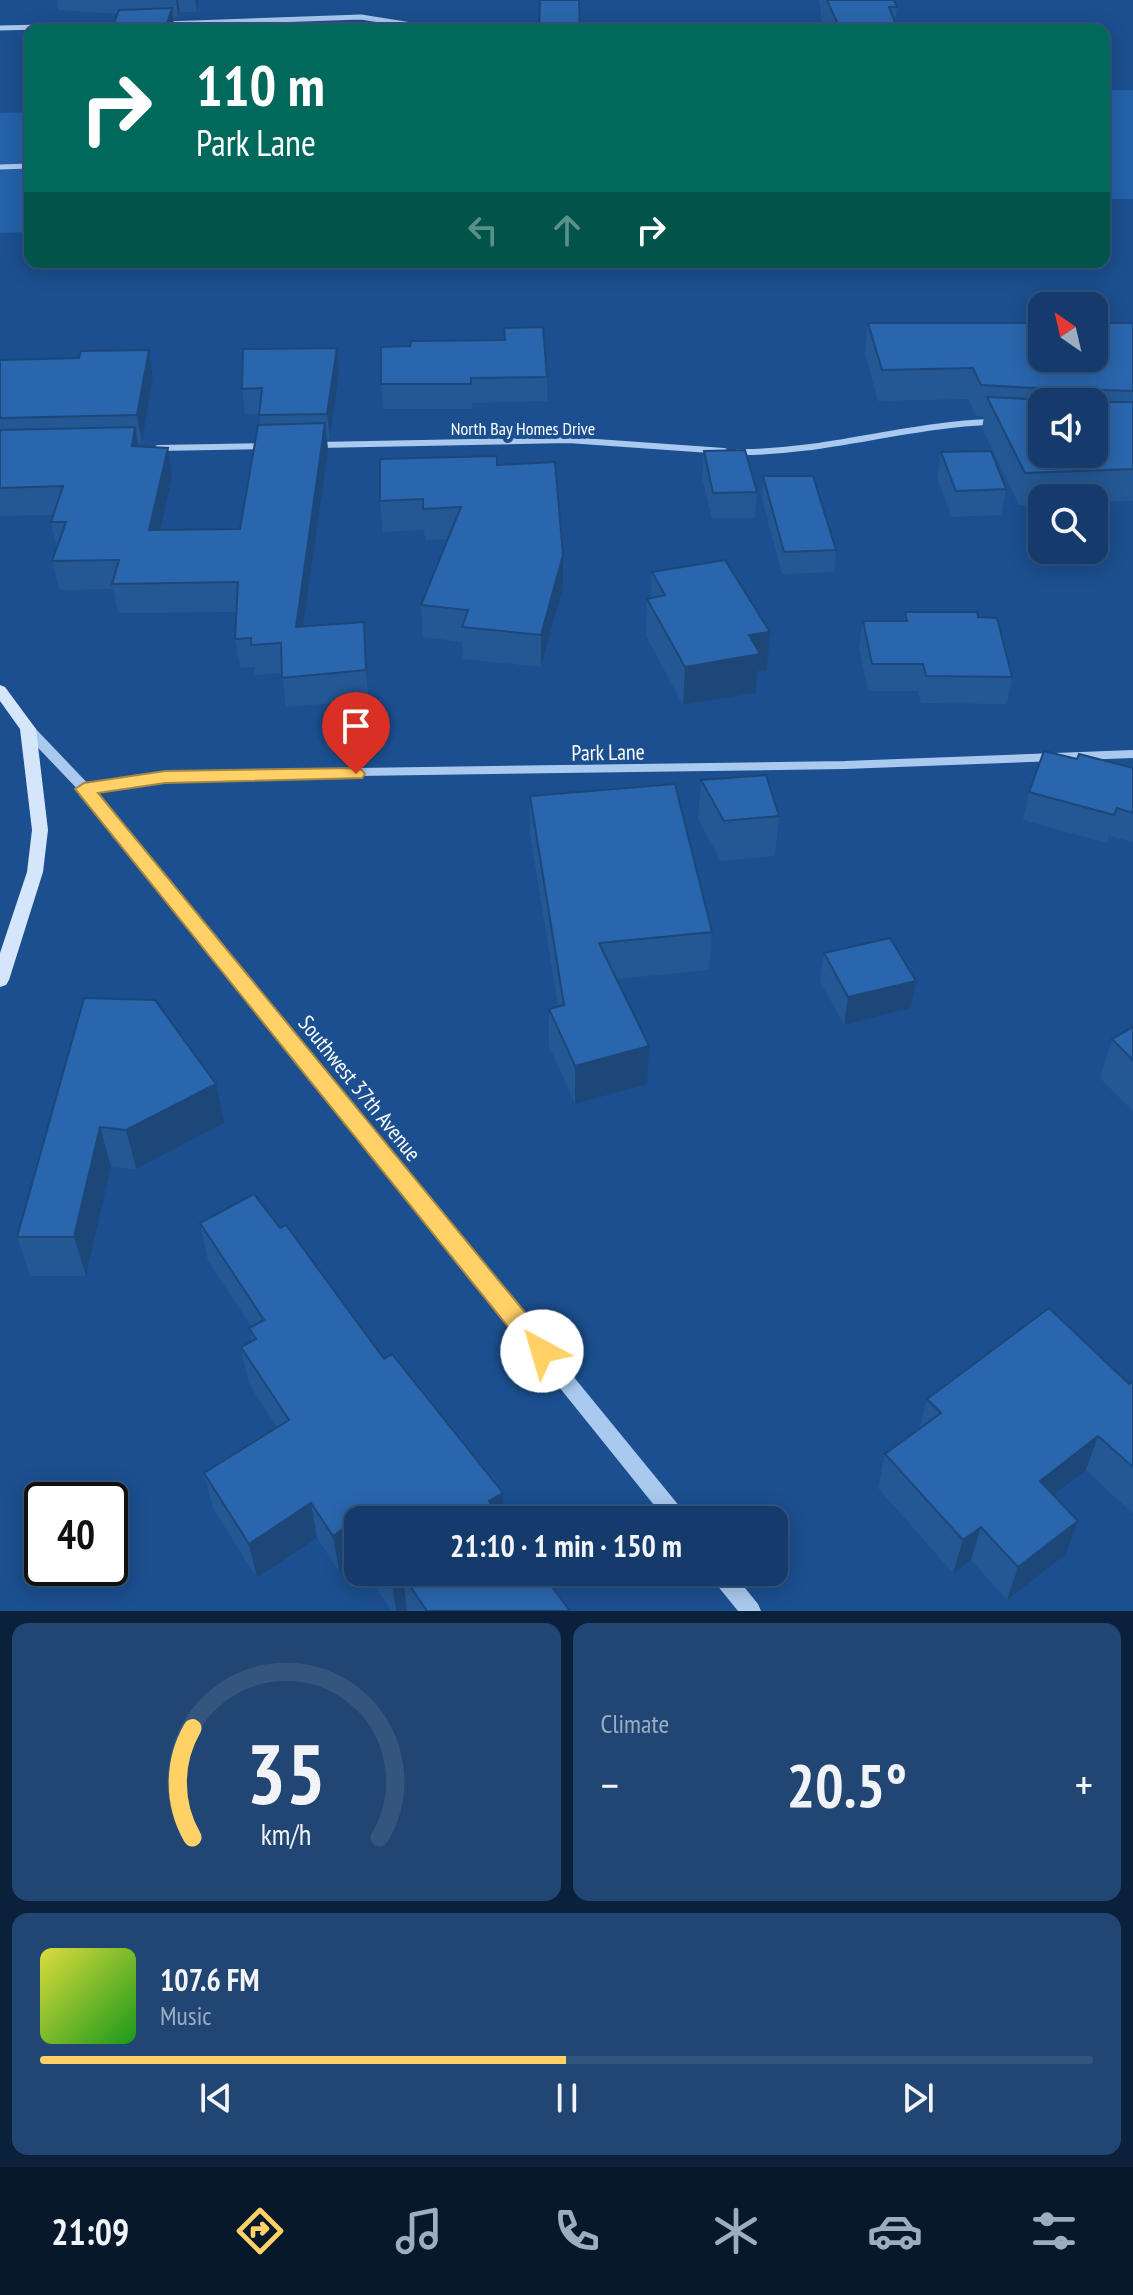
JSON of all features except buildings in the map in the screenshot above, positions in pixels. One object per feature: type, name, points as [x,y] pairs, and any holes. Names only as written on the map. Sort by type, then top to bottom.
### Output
[{"type":"main road","name":"Southwest 37th Avenue","points":[[0,690],[28,729]]},
{"type":"main road","points":[[0,980],[35,872],[40,845],[28,729]]},
{"type":"street","points":[[160,24],[361,17],[405,24]]},
{"type":"street","points":[[0,28],[24,27]]},
{"type":"street","points":[[0,167],[24,166]]},
{"type":"street","name":"North Bay Homes Drive","points":[[309,445],[568,440],[762,453],[805,449],[948,421],[1008,423]]},
{"type":"street","points":[[146,449],[279,446]]},
{"type":"street","name":"Southwest 37th Avenue","points":[[28,729],[84,789],[667,1506]]},
{"type":"street","name":"Park Lane","points":[[84,789],[165,777],[220,774],[815,766],[1133,754]]},
{"type":"street","points":[[730,1586],[751,1611]]},
{"type":"shaded area","points":[[1110,90],[1133,90],[1133,199],[1110,199]]},
{"type":"shaded area","points":[[24,112],[24,232],[0,233],[0,113]]},
{"type":"route","points":[[356,774],[165,777],[84,789],[542,1351]]}]
